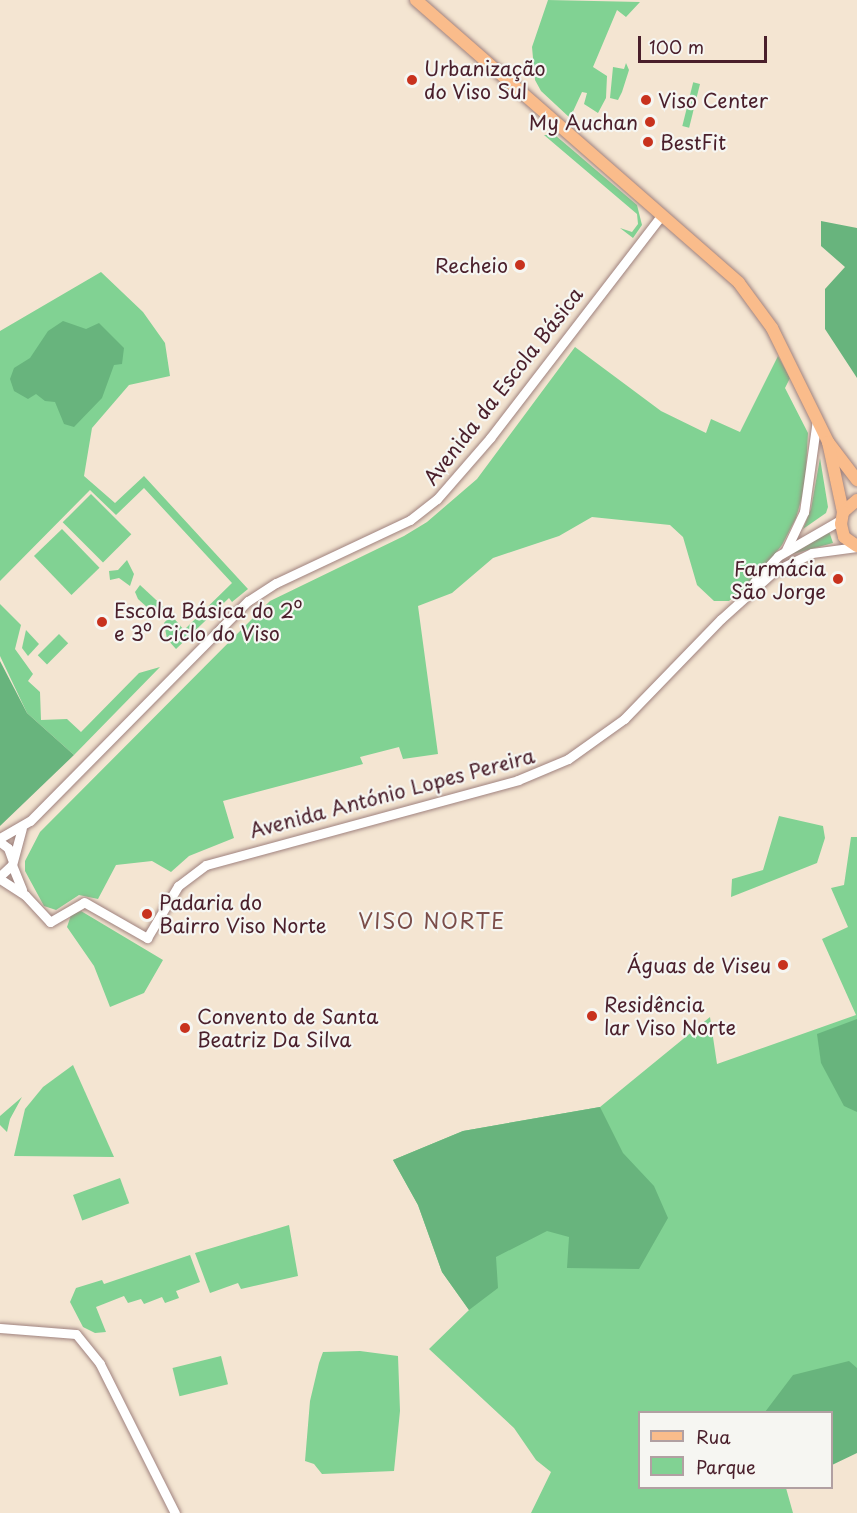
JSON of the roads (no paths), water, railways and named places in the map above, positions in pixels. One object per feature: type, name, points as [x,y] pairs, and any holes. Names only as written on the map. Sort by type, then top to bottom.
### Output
[{"type":"main road","points":[[416,0],[715,259],[755,302],[818,418],[828,442],[843,515],[844,537],[857,547]]},
{"type":"main road","points":[[828,442],[857,480]]},
{"type":"main road","points":[[843,515],[857,500]]},
{"type":"street","name":"Avenida da Escola Básica","points":[[12,862],[8,848],[0,840],[22,828],[248,601],[276,583],[410,520],[437,499],[490,438],[662,215]]},
{"type":"street","points":[[786,550],[807,498],[818,418]]},
{"type":"street","name":"Avenida António Lopes Pereira","points":[[732,610],[786,550],[843,515]]},
{"type":"street","name":"Avenida António Lopes Pereira","points":[[25,895],[50,922],[84,902],[147,938],[178,886],[206,865],[518,780],[568,759],[624,719],[773,572],[795,559],[857,547]]},
{"type":"street","name":"Avenida da Escola Básica","points":[[0,878],[12,862],[22,828]]},
{"type":"street","points":[[12,862],[25,895]]},
{"type":"street","points":[[0,878],[25,895]]},
{"type":"street","points":[[0,1328],[76,1334],[100,1364],[175,1513]]},
{"type":"place","name":"Urbanização do Viso Sul","points":[[412,80]]},
{"type":"place","name":"Viso Center","points":[[646,100]]},
{"type":"place","name":"My Auchan","points":[[650,122]]},
{"type":"place","name":"BestFit","points":[[648,142]]},
{"type":"place","name":"Recheio","points":[[520,265]]},
{"type":"place","name":"Farmácia São Jorge","points":[[838,579]]},
{"type":"place","name":"Escola Básica do 2º e 3º Ciclo do Viso","points":[[102,622]]},
{"type":"place","name":"Padaria do Bairro Viso Norte","points":[[147,914]]},
{"type":"place","name":"Águas de Viseu","points":[[783,965]]},
{"type":"place","name":"Residência lar Viso Norte","points":[[592,1016]]},
{"type":"place","name":"Convento de Santa Beatriz Da Silva","points":[[185,1028]]},
{"type":"district","name":"VISO NORTE","points":[[432,920]]}]
